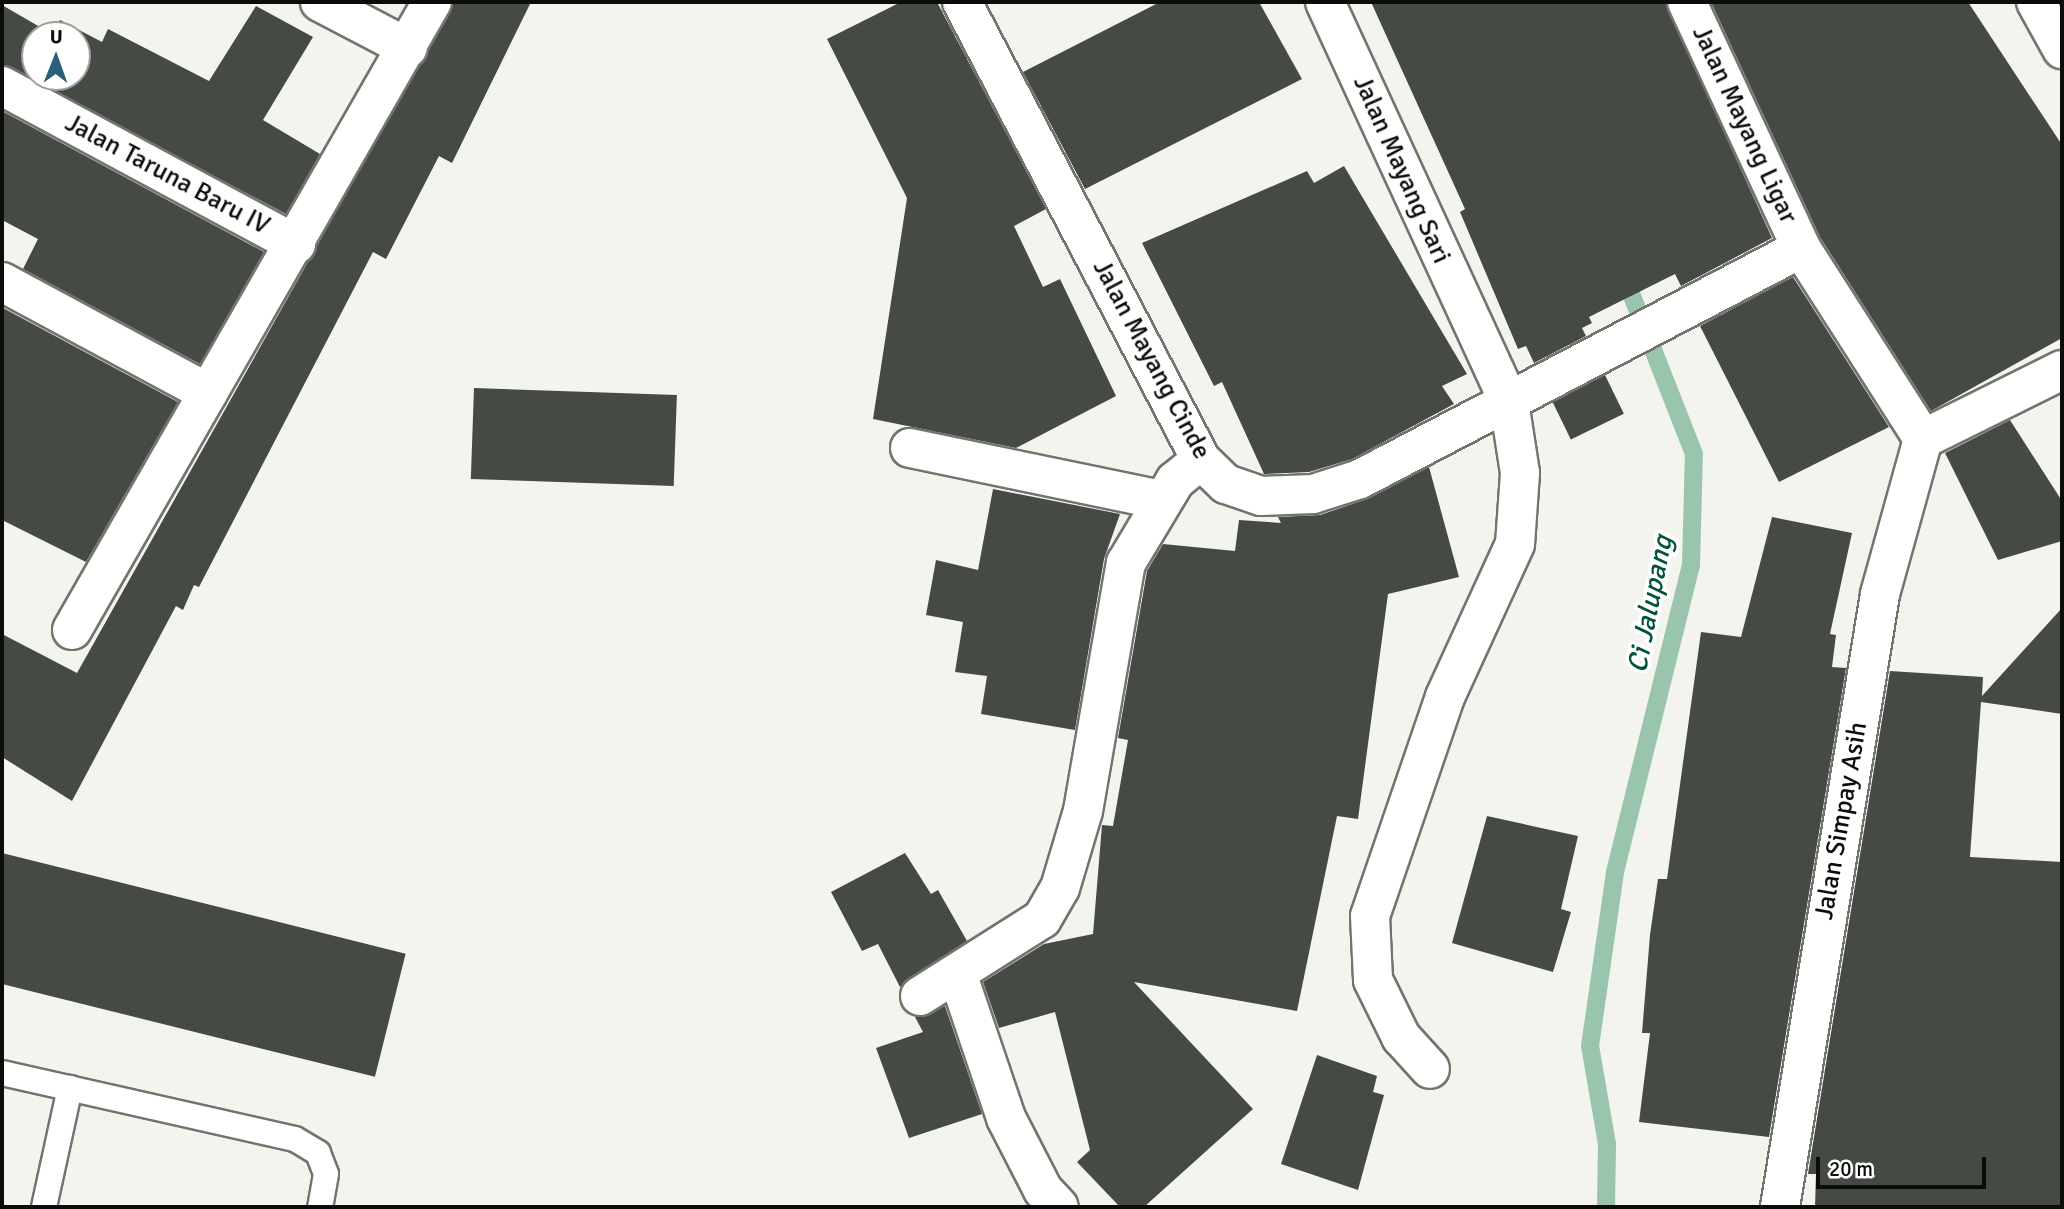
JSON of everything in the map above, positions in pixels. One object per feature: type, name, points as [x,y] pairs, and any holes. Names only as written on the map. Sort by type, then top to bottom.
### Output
[{"type":"street","points":[[320,2],[408,48]]},
{"type":"street","points":[[72,630],[296,244],[432,2]]},
{"type":"street","name":"Jalan Mayang Cinde","points":[[962,2],[1201,460],[1226,484],[1261,496],[1313,495],[1360,479],[1630,339],[1672,313],[1801,248]]},
{"type":"street","name":"Jalan Mayang Sari","points":[[1325,2],[1509,402],[1520,473],[1515,544],[1445,696],[1370,916],[1373,980],[1401,1037],[1430,1069]]},
{"type":"street","name":"Jalan Mayang Ligar","points":[[1687,2],[1801,248],[1923,439]]},
{"type":"street","points":[[2036,2],[2062,49]]},
{"type":"street","name":"Jalan Taruna Baru IV","points":[[2,86],[296,244]]},
{"type":"street","points":[[2,282],[208,393]]},
{"type":"street","points":[[1923,439],[2062,370]]},
{"type":"street","name":"Jalan Simpay Asih","points":[[1780,1207],[1880,594],[1923,439]]},
{"type":"street","points":[[910,448],[1161,500]]},
{"type":"street","points":[[920,996],[1042,919],[1060,888],[1083,811],[1126,563],[1161,500],[1201,460]]},
{"type":"street","points":[[957,973],[1006,1118],[1043,1190],[1059,1207]]},
{"type":"lane","points":[[2,1073],[295,1139],[318,1153],[326,1174],[320,1207]]},
{"type":"lane","points":[[44,1207],[70,1088]]},
{"type":"building","points":[[454,2],[531,2],[452,163],[439,156],[386,259],[373,252],[199,587],[194,585],[183,610],[176,606],[72,801],[2,757],[2,634],[77,673]]},
{"type":"building","points":[[901,2],[937,2],[1046,209],[1014,226],[1043,287],[1060,279],[1116,396],[1016,448],[873,419],[907,198],[827,39]]},
{"type":"building","points":[[1160,2],[1259,2],[1302,79],[1085,189],[1023,72]]},
{"type":"building","points":[[1371,2],[1665,2],[1772,238],[1681,286],[1675,274],[1589,317],[1592,323],[1582,328],[1586,336],[1534,363],[1526,346],[1518,349],[1460,212],[1465,209]]},
{"type":"building","points":[[1711,2],[1968,2],[2062,145],[2062,338],[1931,411],[1820,237]]},
{"type":"building","points":[[2,5],[30,21],[21,21],[21,74],[2,64]]},
{"type":"building","points":[[256,6],[313,37],[263,120],[320,154],[286,214],[53,91],[91,91],[91,36],[102,42],[108,29],[209,81]]},
{"type":"building","points":[[2,111],[264,252],[200,364],[23,269],[38,239],[2,220]]},
{"type":"building","points":[[1344,166],[1467,374],[1442,386],[1454,404],[1352,459],[1309,472],[1264,474],[1222,382],[1214,386],[1142,243],[1307,171],[1314,183]]},
{"type":"building","points":[[1793,277],[1889,427],[1779,482],[1700,326]]},
{"type":"building","points":[[3,308],[178,402],[86,562],[2,520]]},
{"type":"building","points":[[1605,375],[1624,414],[1571,440],[1552,401]]},
{"type":"building","points":[[474,388],[677,395],[674,486],[471,479]]},
{"type":"building","points":[[2010,420],[2062,501],[2062,541],[1998,560],[1945,453]]},
{"type":"building","points":[[1429,467],[1459,577],[1388,594],[1358,819],[1337,816],[1297,1011],[1134,982],[1253,1109],[1144,1207],[1120,1207],[1077,1162],[1090,1150],[1055,1012],[999,1028],[983,982],[1044,944],[1093,934],[1102,825],[1113,826],[1128,740],[1118,738],[1147,571],[1163,544],[1235,551],[1239,520],[1281,523],[1278,517],[1320,515],[1370,498]]},
{"type":"building","points":[[993,489],[1120,514],[1104,559],[1075,730],[981,714],[987,676],[955,672],[963,622],[926,615],[936,560],[978,570]]},
{"type":"building","points":[[1772,517],[1852,533],[1830,634],[1836,635],[1832,667],[1846,668],[1769,1137],[1639,1122],[1650,1033],[1642,1033],[1650,935],[1658,879],[1667,879],[1701,632],[1741,637]]},
{"type":"building","points":[[2062,608],[2062,714],[1981,702],[1970,857],[2062,862],[2062,1207],[1815,1207],[1816,1174],[1808,1174],[1890,671],[1983,677],[1982,696]]},
{"type":"building","points":[[1487,816],[1578,836],[1561,909],[1571,912],[1553,972],[1452,943]]},
{"type":"building","points":[[2,853],[406,954],[375,1077],[2,984]]},
{"type":"building","points":[[905,853],[931,894],[938,890],[967,941],[900,987],[878,944],[862,951],[831,892]]},
{"type":"building","points":[[945,1006],[982,1114],[909,1138],[876,1048],[923,1032],[915,1017]]},
{"type":"building","points":[[1317,1055],[1377,1076],[1373,1092],[1384,1095],[1358,1190],[1281,1164]]},
{"type":"waterway","name":"Ci Jalupang","points":[[1606,1207],[1607,1144],[1590,1046],[1615,872],[1691,565],[1694,454],[1624,275]]}]
